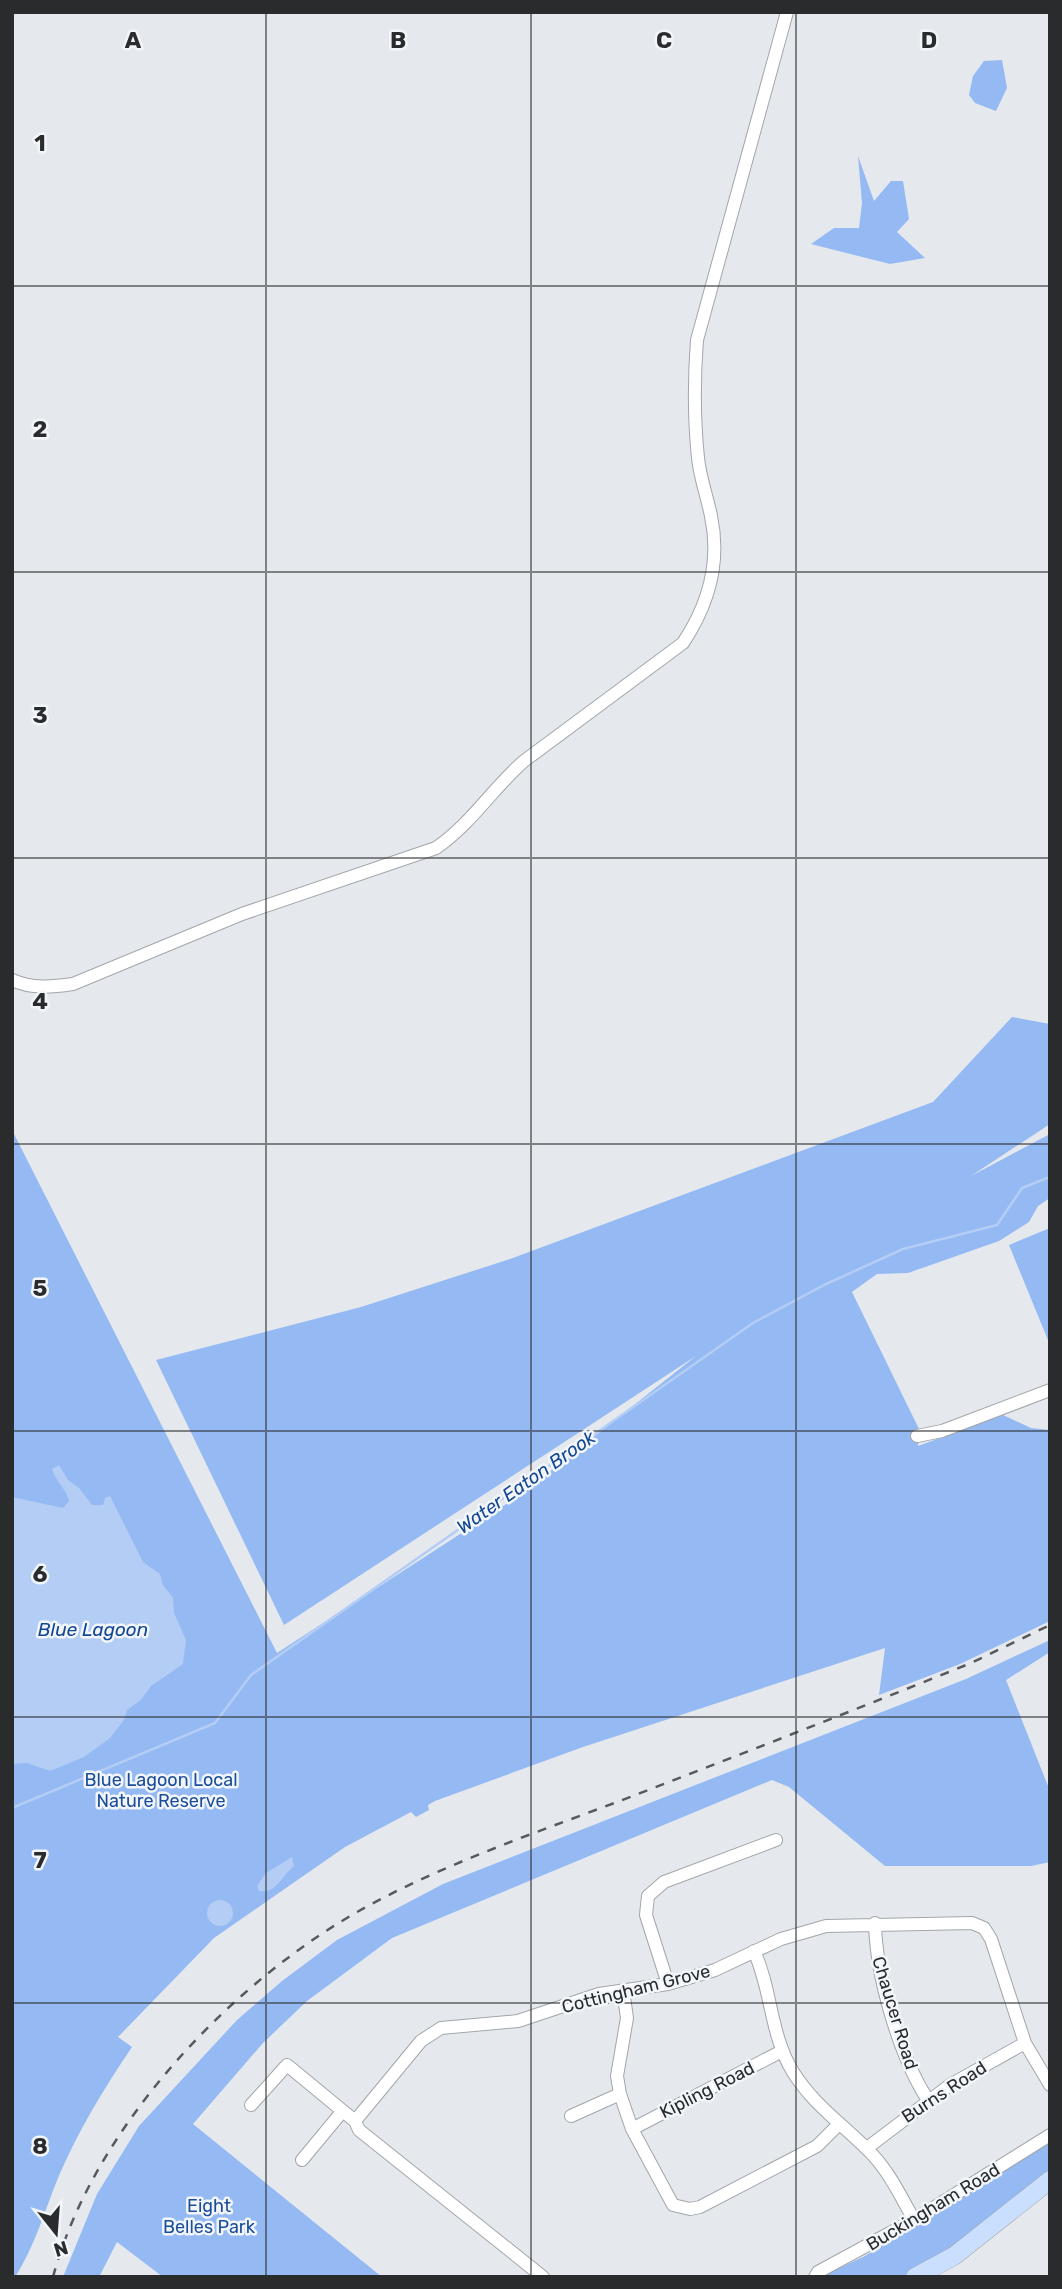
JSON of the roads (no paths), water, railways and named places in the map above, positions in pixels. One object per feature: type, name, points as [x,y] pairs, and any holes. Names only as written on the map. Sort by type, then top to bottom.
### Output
[{"type":"main road","points":[[915,2277],[954,2256],[1050,2179]]},
{"type":"street","points":[[12,980],[23,985],[45,987],[73,984],[242,914],[436,848],[459,832],[500,782],[524,761],[683,643],[699,619],[711,588],[715,549],[698,458],[695,370],[697,340],[788,12]]},
{"type":"street","points":[[917,1436],[942,1431],[1050,1390]]},
{"type":"street","points":[[668,1984],[646,1915],[648,1896],[664,1882],[776,1840]]},
{"type":"street","name":"Cottingham Grove","points":[[355,2121],[430,2033],[454,2025],[497,2025],[518,2021],[623,1990],[668,1984],[707,1973],[781,1938],[826,1926],[875,1923],[971,1923],[984,1928],[991,1939],[1025,2043],[1050,2085]]},
{"type":"street","name":"Chaucer Road","points":[[875,1923],[879,1970],[911,2070],[928,2100]]},
{"type":"street","points":[[754,1951],[765,1974],[782,2051],[805,2090],[838,2125],[867,2148],[885,2169],[914,2220]]},
{"type":"street","points":[[623,1990],[627,2018],[617,2076],[620,2094],[632,2129],[667,2199],[673,2205],[690,2209],[817,2146],[838,2125]]},
{"type":"street","name":"Burns Road","points":[[867,2148],[928,2100],[1025,2043]]},
{"type":"street","name":"Kipling Road","points":[[632,2129],[782,2051]]},
{"type":"street","points":[[251,2105],[287,2065],[341,2113],[355,2121],[359,2130],[543,2277]]},
{"type":"street","points":[[571,2116],[620,2094]]},
{"type":"street","points":[[302,2160],[341,2113]]},
{"type":"street","name":"Buckingham Road","points":[[815,2277],[818,2272],[914,2220],[1050,2135]]},
{"type":"water","name":"Blue Lagoon","points":[[59,1465],[68,1480],[79,1488],[92,1505],[103,1505],[105,1498],[110,1496],[143,1562],[160,1574],[163,1585],[173,1598],[174,1613],[186,1640],[183,1664],[151,1686],[141,1700],[127,1710],[124,1720],[110,1738],[84,1757],[50,1771],[27,1763],[12,1764],[12,1497],[63,1508],[69,1501],[52,1469]]},
{"type":"water","points":[[292,1857],[294,1866],[279,1883],[270,1890],[259,1891],[257,1886],[266,1873]]},
{"type":"water","points":[[220,1900],[229,1904],[233,1913],[229,1922],[220,1926],[211,1922],[207,1913],[211,1904]]},
{"type":"waterway","name":"Water Eaton Brook","points":[[12,1808],[215,1723],[251,1675],[753,1323],[824,1285],[903,1249],[997,1225],[1022,1188],[1050,1177]]},
{"type":"railway","points":[[53,2277],[72,2221],[100,2166],[135,2113],[175,2063],[219,2017],[267,1975],[316,1938],[366,1907],[432,1874],[929,1680],[1050,1625]]},
{"type":"park label","name":"Blue Lagoon Local Nature Reserve","points":[[161,1790]]},
{"type":"park label","name":"Eight Belles Park","points":[[209,2216]]}]
